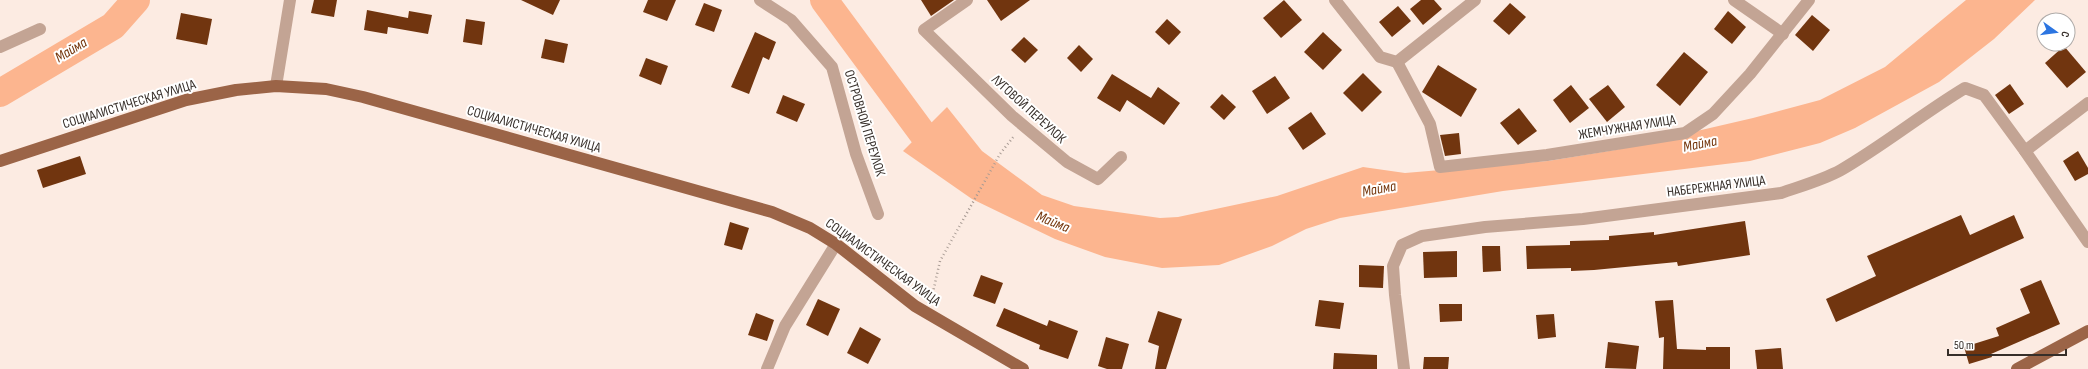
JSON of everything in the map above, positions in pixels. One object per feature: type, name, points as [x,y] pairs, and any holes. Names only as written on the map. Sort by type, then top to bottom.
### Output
[{"type":"main road","name":"СОЦИАЛИСТИЧЕСКАЯ УЛИЦА","points":[[0,161],[186,100],[236,90],[276,86],[326,89],[379,101],[772,212],[810,228],[836,244],[928,314],[1023,369]]},
{"type":"main road","points":[[2017,369],[2088,331]]},
{"type":"street","points":[[276,86],[290,0]]},
{"type":"street","name":"ОСТРОВНОЙ ПЕРЕУЛОК","points":[[760,0],[791,20],[832,67],[856,154],[878,214]]},
{"type":"street","name":"ЛУГОВОЙ ПЕРЕУЛОК","points":[[967,0],[924,30],[1012,116],[1067,162],[1098,179],[1121,158]]},
{"type":"street","points":[[1335,0],[1380,57],[1397,62],[1474,0]]},
{"type":"street","points":[[1734,0],[1783,34]]},
{"type":"street","name":"ЖЕМЧУЖНАЯ УЛИЦА","points":[[1397,62],[1430,124],[1440,167],[1547,155],[1685,133],[1713,114],[1750,74],[1809,0]]},
{"type":"street","points":[[0,47],[40,29]]},
{"type":"street","name":"НАБЕРЕЖНАЯ УЛИЦА","points":[[1404,369],[1395,295],[1394,266],[1402,245],[1422,236],[1485,227],[1583,219],[1781,193],[1811,183],[1840,170],[1933,107],[1965,88],[1984,95],[2025,151]]},
{"type":"street","points":[[2088,103],[2025,151],[2088,242]]},
{"type":"street","points":[[767,369],[785,326],[836,244]]},
{"type":"path","points":[[928,314],[940,262],[1000,154],[1022,124]]},
{"type":"water","points":[[1966,0],[2035,0],[1994,39],[1939,82],[1855,128],[1820,143],[1750,161],[1503,191],[1340,218],[1306,229],[1272,246],[1219,265],[1162,268],[1105,257],[1055,239],[972,199],[903,151],[947,107],[982,151],[1042,195],[1074,206],[1160,218],[1178,217],[1277,196],[1363,167],[1405,173],[1548,161],[1615,150],[1753,118],[1820,100],[1885,67]]},
{"type":"building","points":[[314,0],[337,0],[334,17],[311,13]]},
{"type":"building","points":[[521,0],[560,0],[553,15]]},
{"type":"building","points":[[648,0],[676,0],[667,21],[643,12]]},
{"type":"building","points":[[921,0],[954,0],[931,16]]},
{"type":"building","points":[[987,0],[1030,0],[1001,21]]},
{"type":"building","points":[[1284,0],[1302,20],[1281,38],[1263,18]]},
{"type":"building","points":[[1421,0],[1434,0],[1442,9],[1423,25],[1410,9]]},
{"type":"building","points":[[704,3],[722,10],[714,32],[695,25]]},
{"type":"building","points":[[1510,3],[1526,17],[1509,35],[1493,21]]},
{"type":"building","points":[[1398,6],[1411,21],[1392,37],[1379,22]]},
{"type":"building","points":[[367,10],[408,18],[409,11],[432,15],[428,34],[388,27],[387,34],[364,30]]},
{"type":"building","points":[[1728,11],[1746,27],[1732,44],[1714,29]]},
{"type":"building","points":[[181,13],[212,19],[207,45],[176,39]]},
{"type":"building","points":[[1812,15],[1830,30],[1813,51],[1795,35]]},
{"type":"building","points":[[466,19],[485,22],[482,45],[463,42]]},
{"type":"building","points":[[1167,19],[1181,32],[1169,45],[1155,32]]},
{"type":"building","points":[[755,32],[776,42],[769,60],[763,57],[749,94],[731,87]]},
{"type":"building","points":[[1323,32],[1342,50],[1323,70],[1304,52]]},
{"type":"building","points":[[1024,37],[1038,50],[1025,63],[1011,50]]},
{"type":"building","points":[[545,39],[568,44],[564,63],[541,58]]},
{"type":"building","points":[[1079,45],[1093,59],[1081,72],[1067,58]]},
{"type":"building","points":[[1684,52],[1708,72],[1680,106],[1656,85]]},
{"type":"building","points":[[2057,52],[2069,52],[2086,72],[2067,88],[2045,63]]},
{"type":"building","points":[[646,58],[668,66],[661,85],[639,76]]},
{"type":"building","points":[[1438,65],[1477,89],[1461,117],[1422,92]]},
{"type":"building","points":[[1363,73],[1382,92],[1362,112],[1343,93]]},
{"type":"building","points":[[1112,74],[1151,98],[1158,87],[1180,103],[1164,125],[1127,100],[1120,112],[1097,98]]},
{"type":"building","points":[[1275,76],[1290,98],[1267,114],[1252,91]]},
{"type":"building","points":[[2010,84],[2024,104],[2009,114],[1995,95]]},
{"type":"building","points":[[1571,85],[1589,108],[1570,123],[1553,100]]},
{"type":"building","points":[[1608,85],[1625,107],[1607,122],[1589,99]]},
{"type":"building","points":[[1222,94],[1236,107],[1224,120],[1210,107]]},
{"type":"building","points":[[783,95],[805,104],[797,122],[776,113]]},
{"type":"building","points":[[1519,108],[1537,131],[1518,145],[1500,123]]},
{"type":"building","points":[[1311,112],[1326,134],[1303,150],[1288,128]]},
{"type":"building","points":[[1459,133],[1461,154],[1445,156],[1440,135]]},
{"type":"building","points":[[2078,151],[2088,168],[2088,174],[2075,181],[2063,161]]},
{"type":"building","points":[[80,156],[86,174],[43,188],[37,170]]},
{"type":"building","points":[[1961,215],[1970,235],[2014,215],[2024,238],[1836,322],[1826,299],[1876,276],[1867,256]]},
{"type":"building","points":[[1745,221],[1750,255],[1678,266],[1677,262],[1594,270],[1571,271],[1571,268],[1527,269],[1526,246],[1570,245],[1570,241],[1609,240],[1609,236],[1654,232],[1654,235]]},
{"type":"building","points":[[730,222],[749,228],[742,250],[724,245]]},
{"type":"building","points":[[1482,246],[1500,246],[1501,271],[1483,272]]},
{"type":"building","points":[[1457,251],[1457,277],[1424,278],[1423,252]]},
{"type":"building","points":[[1359,265],[1384,266],[1383,288],[1359,287]]},
{"type":"building","points":[[981,275],[1003,283],[995,304],[973,296]]},
{"type":"building","points":[[2041,280],[2060,324],[1991,354],[1992,357],[1969,364],[1964,347],[1999,336],[1996,328],[2030,313],[2020,289]]},
{"type":"building","points":[[818,299],[840,309],[828,336],[806,325]]},
{"type":"building","points":[[1319,300],[1344,303],[1340,329],[1315,326]]},
{"type":"building","points":[[1673,300],[1677,349],[1706,350],[1706,347],[1730,347],[1730,369],[1663,369],[1664,337],[1659,338],[1655,301]]},
{"type":"building","points":[[1439,304],[1462,304],[1462,321],[1440,322]]},
{"type":"building","points":[[1004,308],[1047,326],[1049,320],[1078,331],[1068,359],[1039,349],[1040,345],[996,326]]},
{"type":"building","points":[[1158,311],[1182,319],[1166,369],[1155,369],[1159,346],[1148,342]]},
{"type":"building","points":[[756,313],[774,320],[767,341],[748,335]]},
{"type":"building","points":[[1554,314],[1556,337],[1538,339],[1536,315]]},
{"type":"building","points":[[860,327],[881,339],[868,364],[847,353]]},
{"type":"building","points":[[1106,337],[1129,344],[1122,369],[1107,369],[1098,366]]},
{"type":"building","points":[[1608,342],[1639,346],[1636,369],[1605,368]]},
{"type":"building","points":[[1781,348],[1783,369],[1757,369],[1755,350]]},
{"type":"building","points":[[1334,353],[1377,355],[1377,369],[1333,369]]},
{"type":"building","points":[[1424,357],[1449,357],[1448,369],[1423,369]]},
{"type":"waterway","name":"Майма","points":[[0,93],[113,26],[136,0]]},
{"type":"waterway","name":"Майма","points":[[824,0],[937,153],[946,161]]}]
